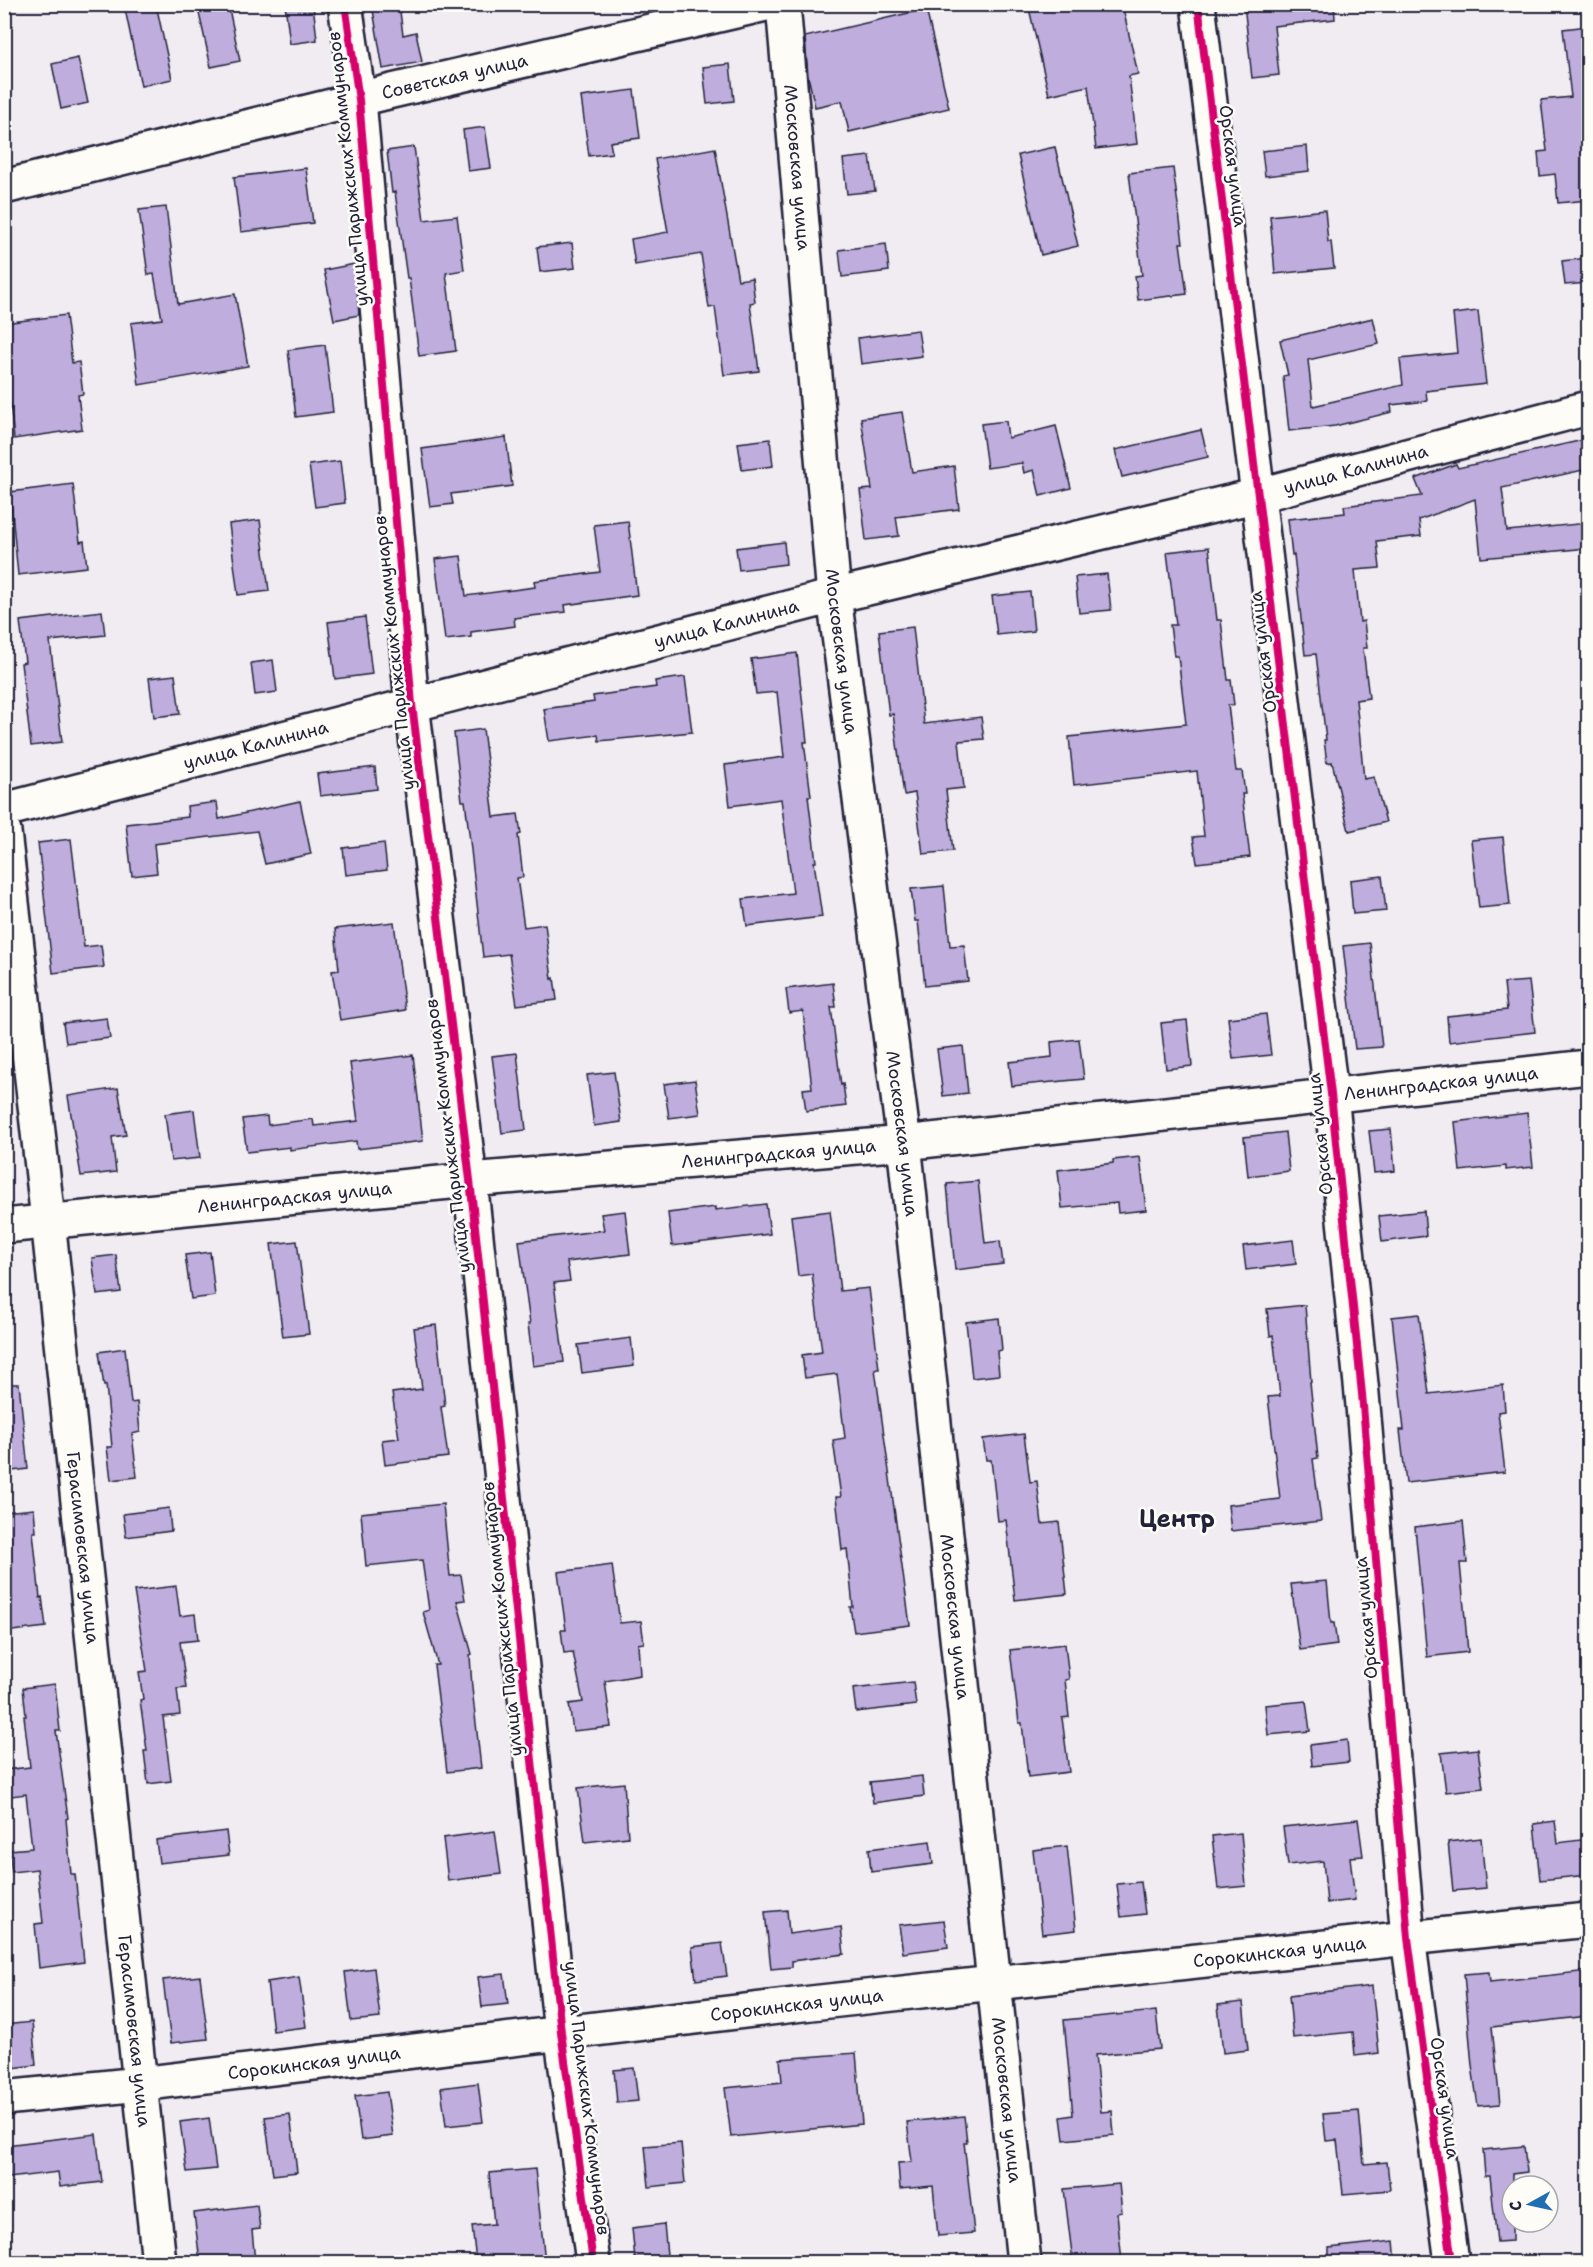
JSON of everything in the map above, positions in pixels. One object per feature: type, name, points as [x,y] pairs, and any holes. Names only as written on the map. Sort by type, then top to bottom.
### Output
[{"type":"street","name":"улица Парижских Коммунаров","points":[[345,4],[359,100],[412,704],[470,1180],[561,2032],[593,2262]]},
{"type":"street","name":"Советская улица","points":[[4,187],[766,4]]},
{"type":"street","name":"Московская улица","points":[[783,4],[834,596],[904,1143],[1024,2262]]},
{"type":"street","name":"Орская улица","points":[[1198,4],[1331,1094],[1362,1394],[1408,1938],[1452,2262]]},
{"type":"street","name":"улица Калинина","points":[[4,810],[834,596],[1259,495],[1588,408]]},
{"type":"street","name":"Герасимовская улица","points":[[4,832],[48,1220],[159,2262]]},
{"type":"street","name":"Ленинградская улица","points":[[4,1226],[470,1180],[904,1143],[1588,1067]]},
{"type":"street","name":"Сорокинская улица","points":[[4,2098],[140,2084],[994,1982],[1588,1920]]},
{"type":"building","points":[[124,4],[156,4],[172,79],[141,86]]},
{"type":"building","points":[[197,4],[228,4],[240,61],[211,67]]},
{"type":"building","points":[[285,4],[313,4],[317,40],[290,44]]},
{"type":"building","points":[[372,4],[399,4],[403,35],[416,32],[422,62],[383,69]]},
{"type":"building","points":[[1028,4],[1122,4],[1138,74],[1129,76],[1137,144],[1096,149],[1088,86],[1049,95]]},
{"type":"building","points":[[1244,4],[1334,4],[1335,19],[1274,26],[1279,75],[1252,78]]},
{"type":"building","points":[[926,9],[949,108],[849,132],[842,101],[815,107],[808,76],[805,37]]},
{"type":"building","points":[[1588,26],[1588,200],[1558,203],[1555,174],[1540,176],[1538,152],[1547,151],[1541,100],[1571,97],[1563,29]]},
{"type":"building","points":[[78,58],[88,103],[61,109],[52,64]]},
{"type":"building","points":[[730,64],[734,101],[707,104],[703,67]]},
{"type":"building","points":[[634,90],[640,138],[610,142],[612,153],[589,156],[581,97]]},
{"type":"building","points":[[485,127],[491,168],[468,171],[463,130]]},
{"type":"building","points":[[1307,146],[1309,171],[1265,176],[1262,151]]},
{"type":"building","points":[[414,147],[424,220],[457,216],[464,270],[446,273],[456,351],[419,356],[409,278],[407,278],[395,192],[392,193],[387,151]]},
{"type":"building","points":[[1055,147],[1078,246],[1041,255],[1018,155]]},
{"type":"building","points":[[715,148],[738,280],[752,278],[755,302],[750,303],[759,371],[724,375],[715,307],[709,308],[701,254],[635,265],[631,239],[668,232],[655,159]]},
{"type":"building","points":[[870,156],[875,191],[847,194],[843,159]]},
{"type":"building","points":[[306,168],[313,223],[241,232],[234,177]]},
{"type":"building","points":[[1173,168],[1187,294],[1138,300],[1135,276],[1142,275],[1129,173]]},
{"type":"building","points":[[166,207],[178,304],[235,294],[248,366],[139,385],[131,323],[162,319],[154,274],[148,275],[139,210]]},
{"type":"building","points":[[1325,210],[1328,242],[1331,242],[1334,268],[1275,274],[1270,216]]},
{"type":"building","points":[[572,243],[575,268],[540,272],[537,247]]},
{"type":"building","points":[[886,244],[889,271],[842,277],[839,250]]},
{"type":"building","points":[[1588,258],[1588,283],[1565,285],[1562,261]]},
{"type":"building","points":[[355,264],[359,315],[334,320],[324,270]]},
{"type":"building","points":[[1478,311],[1486,384],[1426,391],[1427,401],[1391,405],[1392,412],[1335,426],[1289,431],[1283,376],[1288,375],[1280,340],[1373,318],[1379,344],[1308,360],[1313,406],[1403,385],[1400,359],[1457,353],[1453,314]]},
{"type":"building","points":[[66,315],[72,363],[79,362],[83,394],[78,395],[82,429],[14,439],[10,403],[4,404],[4,323]]},
{"type":"building","points":[[918,330],[922,356],[861,364],[858,338]]},
{"type":"building","points":[[325,345],[333,412],[296,417],[288,350]]},
{"type":"building","points":[[902,412],[912,472],[954,466],[959,509],[896,517],[899,536],[866,540],[860,490],[872,489],[861,418]]},
{"type":"building","points":[[1006,421],[1008,438],[1056,426],[1071,488],[1040,496],[1034,470],[1024,473],[1022,463],[987,468],[981,424]]},
{"type":"building","points":[[1201,430],[1208,457],[1122,477],[1115,450]]},
{"type":"building","points":[[506,437],[512,486],[451,494],[453,504],[430,507],[422,449]]},
{"type":"building","points":[[770,439],[773,466],[742,470],[738,443]]},
{"type":"building","points":[[1588,439],[1588,469],[1502,488],[1507,531],[1588,523],[1588,548],[1481,558],[1475,499],[1419,520],[1421,536],[1377,541],[1380,568],[1355,570],[1360,622],[1364,621],[1367,648],[1363,648],[1369,698],[1356,700],[1364,779],[1374,777],[1386,822],[1349,831],[1332,762],[1327,763],[1316,654],[1305,655],[1288,519],[1345,513],[1344,506],[1422,496],[1415,479],[1456,464],[1458,468]]},
{"type":"building","points":[[340,461],[345,503],[315,507],[309,465]]},
{"type":"building","points":[[73,484],[80,542],[84,541],[87,567],[18,575],[10,492]]},
{"type":"building","points":[[260,520],[269,591],[238,595],[229,524]]},
{"type":"building","points":[[628,521],[637,595],[565,605],[566,612],[514,618],[515,626],[471,632],[471,637],[445,640],[435,559],[461,556],[466,596],[535,587],[534,581],[600,572],[594,525]]},
{"type":"building","points":[[784,542],[786,564],[739,570],[736,548]]},
{"type":"building","points":[[1209,547],[1217,620],[1221,620],[1228,680],[1231,680],[1234,705],[1228,705],[1236,771],[1242,771],[1245,794],[1242,794],[1250,857],[1197,863],[1193,837],[1204,836],[1197,771],[1074,785],[1069,737],[1186,724],[1178,656],[1174,656],[1170,625],[1176,625],[1167,552]]},
{"type":"building","points":[[1107,574],[1111,610],[1079,613],[1075,577]]},
{"type":"building","points":[[1030,592],[1034,631],[997,635],[992,596]]},
{"type":"building","points":[[102,611],[105,635],[50,641],[62,742],[31,746],[21,663],[25,662],[20,621]]},
{"type":"building","points":[[365,617],[372,674],[335,679],[328,622]]},
{"type":"building","points":[[913,627],[924,724],[981,717],[984,739],[959,741],[964,788],[946,790],[953,851],[923,854],[915,793],[904,795],[893,714],[889,715],[879,631]]},
{"type":"building","points":[[797,653],[807,742],[804,742],[811,796],[808,796],[816,862],[814,862],[822,917],[747,926],[743,899],[793,893],[781,799],[730,806],[725,765],[784,757],[777,692],[756,694],[751,659]]},
{"type":"building","points":[[273,660],[277,692],[255,695],[251,663]]},
{"type":"building","points":[[175,675],[180,714],[154,717],[149,678]]},
{"type":"building","points":[[685,677],[692,732],[599,741],[598,735],[549,741],[544,709],[594,702],[593,696],[656,687],[655,681]]},
{"type":"building","points":[[483,729],[494,817],[518,814],[523,877],[517,878],[524,927],[545,924],[557,1000],[517,1005],[509,954],[483,957],[465,801],[462,801],[454,733]]},
{"type":"building","points":[[375,767],[377,789],[320,796],[317,774]]},
{"type":"building","points":[[300,801],[311,854],[265,864],[257,831],[154,844],[157,873],[132,876],[126,824],[188,817],[187,806],[217,802],[219,819]]},
{"type":"building","points":[[1503,837],[1510,905],[1479,908],[1471,840]]},
{"type":"building","points":[[71,839],[84,947],[101,945],[104,967],[53,973],[38,843]]},
{"type":"building","points":[[384,843],[387,870],[346,875],[343,848]]},
{"type":"building","points":[[1382,876],[1386,911],[1353,914],[1350,880]]},
{"type":"building","points":[[944,886],[950,946],[964,945],[968,981],[925,986],[918,921],[915,921],[911,889]]},
{"type":"building","points":[[394,922],[405,1010],[340,1020],[332,971],[339,970],[335,929]]},
{"type":"building","points":[[1370,943],[1382,1047],[1355,1049],[1343,946]]},
{"type":"building","points":[[1529,981],[1535,1032],[1449,1042],[1447,1016],[1507,1010],[1504,983]]},
{"type":"building","points":[[833,983],[836,1007],[831,1007],[846,1106],[806,1111],[803,1089],[812,1088],[803,1011],[789,1013],[786,989]]},
{"type":"building","points":[[1266,1014],[1271,1055],[1233,1059],[1228,1018]]},
{"type":"building","points":[[107,1018],[110,1038],[66,1043],[63,1023]]},
{"type":"building","points":[[1187,1020],[1192,1066],[1166,1069],[1161,1023]]},
{"type":"building","points":[[1079,1039],[1084,1079],[1012,1086],[1009,1062],[1052,1057],[1051,1042]]},
{"type":"building","points":[[963,1046],[968,1093],[943,1096],[937,1049]]},
{"type":"building","points":[[517,1053],[526,1130],[502,1133],[492,1056]]},
{"type":"building","points":[[413,1055],[423,1141],[357,1149],[356,1141],[290,1150],[290,1147],[247,1152],[242,1119],[267,1116],[268,1125],[313,1119],[314,1126],[358,1121],[350,1063]]},
{"type":"building","points":[[614,1072],[621,1122],[594,1126],[587,1075]]},
{"type":"building","points":[[695,1080],[700,1114],[669,1118],[664,1084]]},
{"type":"building","points":[[118,1088],[126,1135],[112,1137],[116,1172],[81,1176],[68,1096]]},
{"type":"building","points":[[194,1110],[200,1158],[171,1161],[165,1114]]},
{"type":"building","points":[[1527,1113],[1533,1167],[1506,1170],[1506,1166],[1460,1171],[1455,1122]]},
{"type":"building","points":[[1391,1129],[1395,1171],[1374,1173],[1369,1131]]},
{"type":"building","points":[[1285,1132],[1289,1171],[1248,1176],[1244,1137]]},
{"type":"building","points":[[1140,1157],[1146,1210],[1118,1213],[1117,1203],[1062,1208],[1058,1170]]},
{"type":"building","points":[[978,1181],[985,1243],[1000,1241],[1003,1264],[955,1270],[947,1184]]},
{"type":"building","points":[[766,1204],[770,1234],[672,1246],[668,1213]]},
{"type":"building","points":[[625,1211],[630,1254],[567,1262],[570,1281],[554,1283],[564,1362],[533,1366],[519,1241],[604,1230],[601,1214]]},
{"type":"building","points":[[830,1211],[840,1291],[869,1288],[879,1369],[875,1369],[910,1625],[854,1632],[850,1607],[853,1607],[847,1549],[842,1550],[836,1497],[841,1497],[833,1440],[845,1438],[837,1374],[805,1378],[802,1355],[822,1352],[812,1274],[798,1276],[791,1216]]},
{"type":"building","points":[[1424,1211],[1426,1236],[1382,1242],[1379,1216]]},
{"type":"building","points":[[1293,1240],[1296,1264],[1246,1270],[1243,1246]]},
{"type":"building","points":[[297,1241],[309,1334],[283,1337],[271,1244]]},
{"type":"building","points":[[210,1252],[215,1296],[191,1299],[185,1255]]},
{"type":"building","points":[[116,1255],[121,1292],[97,1295],[92,1258]]},
{"type":"building","points":[[1305,1305],[1318,1458],[1313,1459],[1321,1521],[1231,1531],[1228,1505],[1280,1499],[1268,1397],[1280,1396],[1273,1335],[1270,1336],[1267,1309]]},
{"type":"building","points":[[1419,1314],[1429,1394],[1503,1385],[1505,1411],[1498,1412],[1505,1472],[1406,1483],[1400,1430],[1404,1430],[1392,1317]]},
{"type":"building","points":[[999,1318],[1002,1350],[997,1351],[999,1375],[972,1378],[966,1322]]},
{"type":"building","points":[[436,1325],[445,1406],[441,1407],[448,1457],[385,1465],[382,1440],[399,1438],[392,1393],[422,1389],[414,1328]]},
{"type":"building","points":[[631,1338],[634,1366],[582,1373],[578,1345]]},
{"type":"building","points":[[125,1348],[131,1403],[137,1402],[140,1432],[132,1434],[137,1477],[111,1480],[107,1447],[112,1447],[106,1385],[104,1386],[99,1352]]},
{"type":"building","points":[[4,1384],[19,1384],[28,1469],[4,1472]]},
{"type":"building","points":[[1024,1434],[1030,1482],[1037,1481],[1042,1524],[1059,1522],[1067,1594],[1015,1600],[1006,1520],[998,1521],[991,1460],[986,1460],[983,1439]]},
{"type":"building","points":[[443,1504],[450,1576],[461,1575],[465,1600],[457,1601],[472,1654],[470,1655],[472,1688],[481,1768],[447,1772],[434,1665],[438,1665],[423,1612],[429,1610],[422,1560],[366,1566],[361,1513]]},
{"type":"building","points":[[169,1508],[171,1531],[126,1537],[123,1514]]},
{"type":"building","points":[[34,1509],[36,1532],[33,1532],[40,1598],[42,1597],[46,1627],[4,1632],[4,1602],[12,1601],[4,1539],[4,1512]]},
{"type":"building","points":[[1463,1521],[1467,1563],[1460,1563],[1468,1652],[1427,1657],[1415,1527]]},
{"type":"building","points":[[612,1565],[620,1623],[641,1621],[644,1643],[638,1644],[640,1675],[605,1681],[611,1727],[573,1731],[569,1704],[583,1702],[573,1652],[564,1653],[561,1630],[566,1630],[558,1572]]},
{"type":"building","points":[[1327,1581],[1331,1623],[1334,1623],[1337,1645],[1300,1650],[1291,1584]]},
{"type":"building","points":[[176,1586],[180,1616],[195,1614],[198,1640],[180,1642],[186,1688],[177,1689],[180,1715],[163,1717],[171,1781],[148,1784],[144,1751],[147,1751],[140,1700],[143,1699],[139,1672],[147,1671],[134,1591]]},
{"type":"building","points":[[1065,1644],[1069,1679],[1065,1680],[1069,1717],[1062,1718],[1069,1772],[1028,1777],[1010,1650]]},
{"type":"building","points":[[913,1682],[916,1705],[856,1712],[853,1689]]},
{"type":"building","points":[[55,1684],[60,1731],[56,1731],[68,1818],[66,1819],[71,1874],[75,1874],[84,1962],[39,1968],[35,1924],[43,1923],[37,1869],[12,1872],[9,1850],[32,1848],[26,1794],[4,1797],[4,1770],[30,1767],[23,1688]]},
{"type":"building","points":[[1306,1701],[1310,1731],[1268,1735],[1265,1705]]},
{"type":"building","points":[[1347,1740],[1349,1762],[1312,1766],[1310,1745]]},
{"type":"building","points":[[1478,1749],[1483,1788],[1446,1792],[1441,1753]]},
{"type":"building","points":[[922,1776],[924,1796],[873,1803],[870,1782]]},
{"type":"building","points":[[624,1783],[628,1837],[585,1842],[578,1788]]},
{"type":"building","points":[[1358,1819],[1363,1856],[1350,1857],[1355,1900],[1327,1903],[1323,1861],[1288,1865],[1283,1827]]},
{"type":"building","points":[[1555,1821],[1558,1843],[1588,1839],[1588,1875],[1540,1880],[1534,1824]]},
{"type":"building","points":[[226,1831],[229,1855],[159,1863],[156,1840]]},
{"type":"building","points":[[495,1831],[501,1874],[448,1881],[443,1838]]},
{"type":"building","points":[[1241,1833],[1246,1886],[1218,1889],[1212,1836]]},
{"type":"building","points":[[1481,1838],[1486,1888],[1453,1891],[1448,1842]]},
{"type":"building","points":[[930,1841],[933,1864],[871,1872],[869,1849]]},
{"type":"building","points":[[1067,1846],[1076,1930],[1042,1934],[1033,1850]]},
{"type":"building","points":[[1141,1882],[1145,1914],[1121,1917],[1117,1884]]},
{"type":"building","points":[[787,1910],[789,1934],[841,1927],[844,1954],[792,1961],[792,1967],[771,1969],[765,1912]]},
{"type":"building","points":[[944,1920],[948,1947],[903,1953],[899,1925]]},
{"type":"building","points":[[722,1943],[727,1976],[696,1980],[692,1947]]},
{"type":"building","points":[[374,1968],[380,2018],[351,2021],[345,1972]]},
{"type":"building","points":[[1588,1971],[1588,2016],[1492,2027],[1500,2104],[1478,2106],[1464,1974],[1489,1972],[1490,1982]]},
{"type":"building","points":[[504,1974],[508,2004],[482,2007],[478,1977]]},
{"type":"building","points":[[200,1976],[208,2039],[171,2043],[163,1980]]},
{"type":"building","points":[[299,1977],[306,2027],[273,2031],[267,1982]]},
{"type":"building","points":[[1372,1986],[1379,2053],[1355,2056],[1353,2032],[1293,2038],[1289,1996]]},
{"type":"building","points":[[1243,2002],[1248,2050],[1223,2053],[1218,2005]]},
{"type":"building","points":[[1156,2011],[1160,2049],[1095,2055],[1101,2112],[1112,2111],[1114,2135],[1064,2140],[1061,2117],[1073,2115],[1064,2020]]},
{"type":"building","points":[[32,2022],[36,2065],[4,2069],[4,2025]]},
{"type":"building","points":[[856,2053],[862,2124],[731,2137],[725,2088],[782,2082],[780,2059]]},
{"type":"building","points":[[634,2068],[638,2101],[617,2103],[614,2070]]},
{"type":"building","points":[[478,2083],[483,2122],[446,2126],[441,2088]]},
{"type":"building","points":[[387,2092],[393,2136],[361,2140],[355,2096]]},
{"type":"building","points":[[1359,2111],[1364,2164],[1387,2162],[1390,2190],[1343,2194],[1337,2140],[1326,2141],[1323,2114]]},
{"type":"building","points":[[290,2114],[297,2172],[273,2175],[265,2117]]},
{"type":"building","points":[[964,2116],[967,2142],[964,2142],[974,2233],[938,2236],[933,2186],[900,2189],[898,2163],[912,2162],[907,2122]]},
{"type":"building","points":[[209,2118],[216,2169],[187,2172],[180,2122]]},
{"type":"building","points":[[96,2134],[102,2182],[60,2187],[58,2172],[9,2178],[6,2145]]},
{"type":"building","points":[[681,2143],[685,2183],[649,2187],[645,2146]]},
{"type":"building","points":[[1524,2146],[1527,2172],[1500,2174],[1500,2234],[1512,2234],[1512,2241],[1497,2242],[1490,2176],[1485,2176],[1483,2150]]},
{"type":"building","points":[[535,2169],[545,2262],[476,2262],[472,2226],[494,2224],[489,2173]]},
{"type":"building","points":[[1119,2184],[1122,2212],[1117,2213],[1122,2262],[1073,2262],[1064,2189]]},
{"type":"building","points":[[257,2205],[260,2229],[252,2230],[255,2262],[200,2262],[194,2213]]},
{"type":"building","points":[[664,2224],[667,2255],[635,2259],[632,2228]]},
{"type":"building","points":[[1394,2241],[1396,2262],[1329,2262],[1329,2248]]},
{"type":"cycle path","points":[[345,4],[359,100],[412,704],[470,1180],[561,2032],[593,2262]]},
{"type":"cycle path","points":[[1198,4],[1331,1094],[1362,1394],[1408,1938],[1452,2262]]},
{"type":"district","name":"Центр","points":[[1177,1519]]}]
